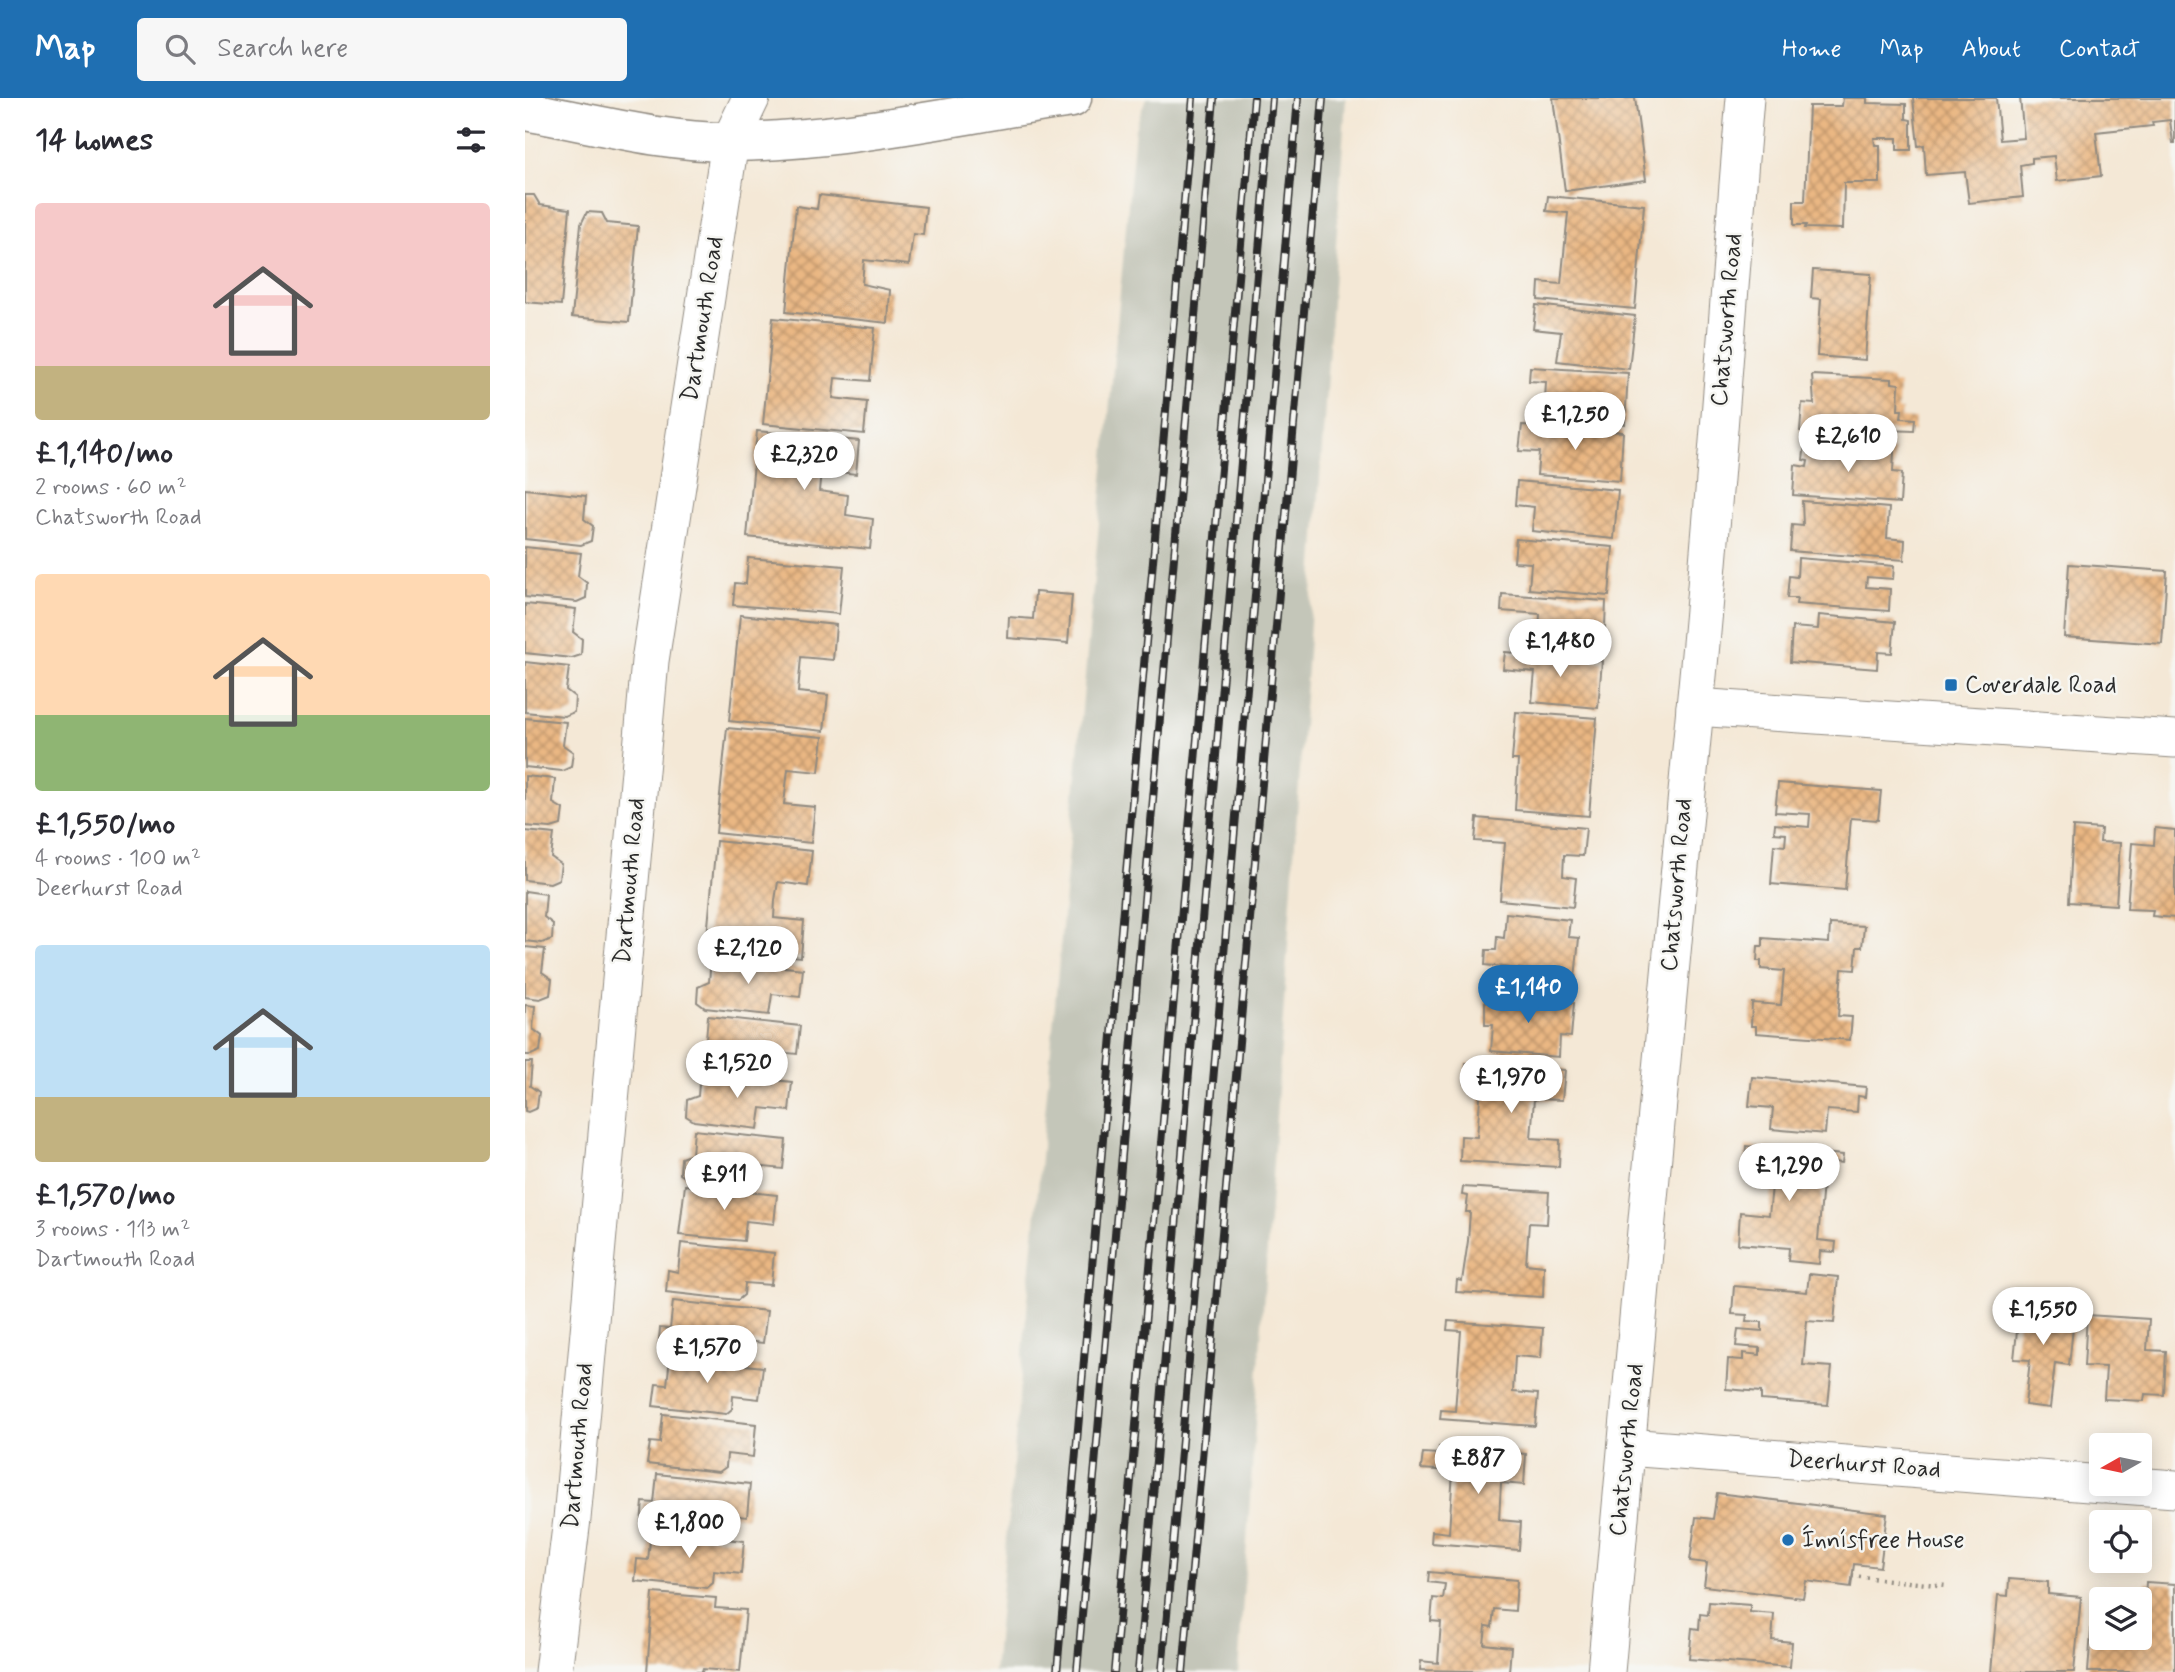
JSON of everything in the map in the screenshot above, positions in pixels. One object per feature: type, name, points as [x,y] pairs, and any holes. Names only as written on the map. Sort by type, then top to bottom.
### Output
[{"type":"street","name":"Dartmouth Road","points":[[553,1672],[572,1518],[650,661],[730,142],[751,98]]},
{"type":"street","name":"Chatsworth Road","points":[[1606,1672],[1679,848],[1695,707],[1745,98]]},
{"type":"street","points":[[525,111],[693,140],[730,142],[858,131],[1059,100]]},
{"type":"street","points":[[1695,707],[2175,739]]},
{"type":"street","name":"Deerhurst Road","points":[[1627,1447],[2089,1482]]},
{"type":"street","points":[[2153,1487],[2175,1489]]},
{"type":"path","points":[[1852,1576],[1946,1586]]},
{"type":"shaded area","points":[[1146,98],[1346,98],[1238,1672],[994,1672],[1135,129]]},
{"type":"building","points":[[1553,98],[1635,98],[1646,180],[1565,191]]},
{"type":"building","points":[[1843,98],[1867,98],[1867,103],[1906,104],[1906,119],[1911,120],[1911,150],[1897,150],[1897,138],[1874,138],[1875,145],[1880,145],[1880,183],[1844,183],[1843,229],[1794,225],[1794,201],[1805,201],[1809,106],[1842,106]]},
{"type":"building","points":[[1913,98],[1996,98],[2000,140],[2024,138],[2020,98],[2175,98],[2175,143],[2170,120],[2152,122],[2153,126],[2096,132],[2101,176],[2057,181],[2054,156],[2032,158],[2032,163],[2020,165],[2023,197],[1969,203],[1965,172],[1926,175],[1924,145],[1918,146]]},
{"type":"building","points":[[525,195],[534,195],[540,205],[570,209],[561,305],[525,302]]},
{"type":"building","points":[[819,195],[926,207],[923,235],[913,234],[909,265],[864,260],[862,284],[890,290],[888,323],[786,312],[796,206],[817,209]]},
{"type":"building","points":[[1548,196],[1644,205],[1635,309],[1538,300],[1539,282],[1561,284],[1568,213],[1546,211]]},
{"type":"building","points":[[587,212],[602,213],[607,223],[638,226],[629,322],[572,317],[581,224]]},
{"type":"building","points":[[1813,270],[1871,274],[1865,360],[1817,356],[1821,299],[1811,298]]},
{"type":"building","points":[[1536,305],[1635,316],[1629,369],[1557,361],[1561,332],[1533,329]]},
{"type":"building","points":[[773,318],[875,328],[870,381],[835,378],[833,398],[867,402],[864,434],[763,424]]},
{"type":"building","points":[[1530,367],[1628,373],[1625,424],[1544,419],[1546,382],[1529,381]]},
{"type":"building","points":[[1812,375],[1892,379],[1892,383],[1899,384],[1898,410],[1902,410],[1901,418],[1915,419],[1914,431],[1886,430],[1886,436],[1800,431],[1802,403],[1814,404]]},
{"type":"building","points":[[1522,425],[1623,432],[1620,481],[1537,475],[1539,452],[1519,451]]},
{"type":"building","points":[[757,431],[859,441],[856,474],[821,470],[819,491],[848,495],[846,515],[873,519],[870,549],[747,537]]},
{"type":"building","points":[[1805,444],[1894,451],[1893,472],[1902,473],[1900,503],[1793,495],[1795,465],[1807,467],[1808,461],[1803,460]]},
{"type":"building","points":[[1517,481],[1618,490],[1614,539],[1532,531],[1534,507],[1515,505]]},
{"type":"building","points":[[525,489],[586,496],[584,519],[593,526],[591,541],[581,545],[525,539]]},
{"type":"building","points":[[1802,501],[1889,508],[1887,538],[1905,540],[1904,560],[1790,551],[1792,525],[1803,526]]},
{"type":"building","points":[[1516,539],[1613,547],[1609,596],[1529,589],[1531,563],[1514,562]]},
{"type":"building","points":[[525,547],[581,553],[578,576],[587,583],[586,598],[577,602],[525,597]]},
{"type":"building","points":[[748,558],[844,566],[839,614],[733,605],[735,583],[746,584]]},
{"type":"building","points":[[1798,558],[1894,566],[1893,579],[1867,577],[1866,587],[1890,589],[1889,611],[1796,604],[1797,598],[1787,598],[1789,576],[1797,577]]},
{"type":"building","points":[[2069,564],[2167,571],[2162,644],[2064,637]]},
{"type":"building","points":[[1035,592],[1072,595],[1068,643],[1008,638],[1009,617],[1033,619]]},
{"type":"building","points":[[1502,594],[1606,601],[1604,651],[1538,647],[1540,614],[1501,611]]},
{"type":"building","points":[[525,604],[576,609],[573,632],[582,639],[581,655],[572,658],[525,653]]},
{"type":"building","points":[[740,615],[836,625],[833,660],[801,657],[798,692],[828,695],[824,731],[729,721]]},
{"type":"building","points":[[1819,615],[1895,622],[1892,653],[1878,652],[1877,669],[1790,662],[1792,627],[1818,629]]},
{"type":"building","points":[[1505,652],[1602,661],[1598,708],[1532,702],[1535,672],[1503,669]]},
{"type":"building","points":[[525,662],[569,667],[566,690],[575,697],[574,712],[564,716],[525,712]]},
{"type":"building","points":[[1516,712],[1597,718],[1589,816],[1515,810],[1518,760],[1512,760]]},
{"type":"building","points":[[525,718],[566,722],[563,745],[573,752],[571,767],[562,771],[525,767]]},
{"type":"building","points":[[727,728],[823,737],[819,772],[788,769],[784,804],[815,807],[811,843],[716,833]]},
{"type":"building","points":[[525,776],[555,779],[553,803],[563,809],[561,825],[551,828],[525,826]]},
{"type":"building","points":[[1778,783],[1881,791],[1878,820],[1851,818],[1845,890],[1771,884],[1774,845],[1785,846],[1786,834],[1774,833],[1775,824],[1809,827],[1810,814],[1775,812]]},
{"type":"building","points":[[1477,818],[1586,828],[1583,856],[1564,855],[1563,876],[1576,878],[1573,907],[1500,900],[1505,843],[1475,841]]},
{"type":"building","points":[[2073,827],[2101,829],[2100,842],[2120,843],[2116,905],[2069,902]]},
{"type":"building","points":[[2155,828],[2175,830],[2175,918],[2152,916],[2153,910],[2127,909],[2132,843],[2154,845]]},
{"type":"building","points":[[525,831],[554,834],[551,857],[561,864],[559,879],[550,883],[525,880]]},
{"type":"building","points":[[716,841],[812,851],[808,886],[778,882],[775,900],[774,918],[804,921],[801,957],[706,947]]},
{"type":"building","points":[[525,891],[546,894],[544,917],[553,924],[552,939],[542,943],[525,941]]},
{"type":"building","points":[[1506,913],[1570,920],[1568,937],[1579,938],[1574,989],[1541,986],[1542,971],[1485,965],[1486,950],[1496,950],[1497,937],[1504,938]]},
{"type":"building","points":[[1830,924],[1864,926],[1862,947],[1857,947],[1855,970],[1842,969],[1838,1016],[1852,1017],[1850,1040],[1756,1033],[1756,1026],[1751,1026],[1752,1003],[1781,1005],[1784,971],[1761,969],[1761,961],[1757,961],[1758,946],[1763,946],[1763,938],[1829,943]]},
{"type":"building","points":[[525,947],[545,949],[542,972],[552,979],[550,995],[540,999],[525,997]]},
{"type":"building","points":[[711,959],[803,969],[800,997],[772,994],[769,1015],[705,1008],[697,1002],[698,987],[709,982]]},
{"type":"building","points":[[1485,996],[1574,1003],[1571,1037],[1560,1036],[1559,1057],[1491,1051],[1493,1025],[1485,1025]]},
{"type":"building","points":[[525,1005],[535,1006],[533,1029],[542,1036],[540,1051],[531,1055],[525,1055]]},
{"type":"building","points":[[708,1016],[800,1026],[797,1054],[769,1051],[767,1072],[702,1065],[694,1059],[696,1044],[706,1039]]},
{"type":"building","points":[[525,1062],[532,1062],[530,1086],[539,1092],[537,1108],[528,1112],[525,1111]]},
{"type":"building","points":[[1466,1063],[1565,1070],[1562,1100],[1534,1099],[1531,1138],[1560,1140],[1559,1167],[1460,1161],[1461,1136],[1477,1137],[1481,1085],[1465,1084]]},
{"type":"building","points":[[700,1072],[792,1082],[789,1111],[761,1108],[758,1129],[694,1121],[686,1116],[687,1100],[698,1096]]},
{"type":"building","points":[[1752,1077],[1866,1087],[1865,1097],[1858,1096],[1857,1112],[1827,1110],[1825,1134],[1771,1129],[1773,1108],[1749,1106]]},
{"type":"building","points":[[694,1130],[786,1140],[783,1169],[755,1166],[753,1187],[688,1179],[680,1174],[681,1158],[692,1154]]},
{"type":"building","points":[[1746,1146],[1843,1155],[1842,1163],[1825,1161],[1818,1240],[1836,1242],[1835,1252],[1820,1251],[1819,1264],[1788,1261],[1789,1248],[1738,1244],[1740,1212],[1769,1215],[1773,1177],[1744,1175]]},
{"type":"building","points":[[685,1185],[777,1195],[774,1224],[746,1221],[744,1241],[679,1235]]},
{"type":"building","points":[[1463,1187],[1549,1192],[1547,1224],[1529,1223],[1526,1264],[1544,1266],[1543,1297],[1456,1292],[1457,1280],[1462,1281],[1470,1212],[1466,1212],[1468,1196],[1462,1195]]},
{"type":"building","points":[[681,1243],[774,1253],[771,1285],[745,1283],[744,1295],[738,1300],[666,1292],[668,1270],[678,1272]]},
{"type":"building","points":[[1809,1274],[1838,1277],[1834,1323],[1807,1321],[1803,1365],[1832,1367],[1828,1405],[1761,1400],[1761,1392],[1726,1389],[1728,1359],[1743,1360],[1743,1353],[1760,1355],[1760,1348],[1736,1346],[1738,1329],[1762,1331],[1762,1322],[1746,1321],[1747,1315],[1732,1314],[1734,1286],[1807,1292]]},
{"type":"building","points":[[673,1301],[767,1311],[763,1343],[737,1340],[736,1353],[730,1358],[658,1350],[660,1328],[670,1329]]},
{"type":"building","points":[[2020,1303],[2075,1309],[2069,1365],[2055,1363],[2050,1408],[2025,1405],[2030,1360],[2014,1359]]},
{"type":"building","points":[[2087,1315],[2149,1319],[2147,1350],[2166,1351],[2164,1395],[2145,1394],[2144,1401],[2104,1399],[2106,1367],[2084,1366]]},
{"type":"building","points":[[1448,1321],[1543,1328],[1541,1358],[1515,1356],[1513,1392],[1538,1394],[1535,1426],[1440,1419],[1441,1410],[1455,1411],[1461,1331],[1447,1330]]},
{"type":"building","points":[[670,1357],[763,1367],[759,1399],[733,1396],[732,1409],[726,1414],[653,1406],[656,1384],[667,1385]]},
{"type":"building","points":[[663,1414],[756,1424],[753,1457],[727,1454],[726,1467],[719,1472],[647,1464],[650,1442],[660,1443]]},
{"type":"building","points":[[1439,1447],[1526,1454],[1524,1485],[1501,1483],[1499,1520],[1521,1522],[1519,1550],[1431,1543],[1432,1531],[1449,1533],[1453,1471],[1421,1469],[1423,1453],[1439,1454]]},
{"type":"building","points":[[657,1474],[750,1484],[747,1517],[721,1514],[719,1527],[714,1531],[641,1524],[643,1502],[654,1503]]},
{"type":"building","name":"Ínnísfree House","points":[[1717,1493],[1887,1514],[1880,1567],[1854,1564],[1851,1587],[1806,1581],[1803,1598],[1704,1586],[1707,1563],[1690,1561],[1696,1517],[1713,1519]]},
{"type":"building","points":[[651,1531],[744,1541],[741,1574],[714,1571],[713,1583],[707,1588],[635,1581],[637,1559],[648,1560]]},
{"type":"building","points":[[1429,1572],[1517,1580],[1515,1611],[1494,1609],[1492,1627],[1486,1626],[1484,1644],[1511,1647],[1509,1672],[1420,1670],[1421,1661],[1438,1663],[1441,1622],[1431,1621],[1433,1598],[1443,1599],[1445,1584],[1428,1582]]},
{"type":"building","points":[[2009,1579],[2048,1582],[2048,1594],[2081,1597],[2074,1672],[1991,1672],[1998,1595],[2008,1596]]},
{"type":"building","points":[[2146,1582],[2175,1584],[2175,1672],[2088,1672],[2090,1650],[2152,1650],[2152,1587],[2146,1587]]},
{"type":"building","points":[[653,1593],[716,1598],[715,1608],[746,1610],[740,1672],[703,1669],[702,1672],[647,1672]]},
{"type":"building","points":[[1709,1602],[1750,1605],[1750,1612],[1774,1614],[1772,1640],[1792,1642],[1790,1667],[1689,1659],[1692,1628],[1699,1629],[1700,1614],[1708,1615]]},
{"type":"railway","points":[[1057,1672],[1193,98]]},
{"type":"railway","points":[[1077,1672],[1214,98]]},
{"type":"railway","points":[[1114,1672],[1254,98]]},
{"type":"railway","points":[[1138,1672],[1272,98]]},
{"type":"railway","points":[[1162,1672],[1298,98]]},
{"type":"railway","points":[[1183,1672],[1323,98]]},
{"type":"place","name":"Coverdale Road","points":[[1951,685]]},
{"type":"place","name":"Ínnísfree House","points":[[1788,1540]]}]
